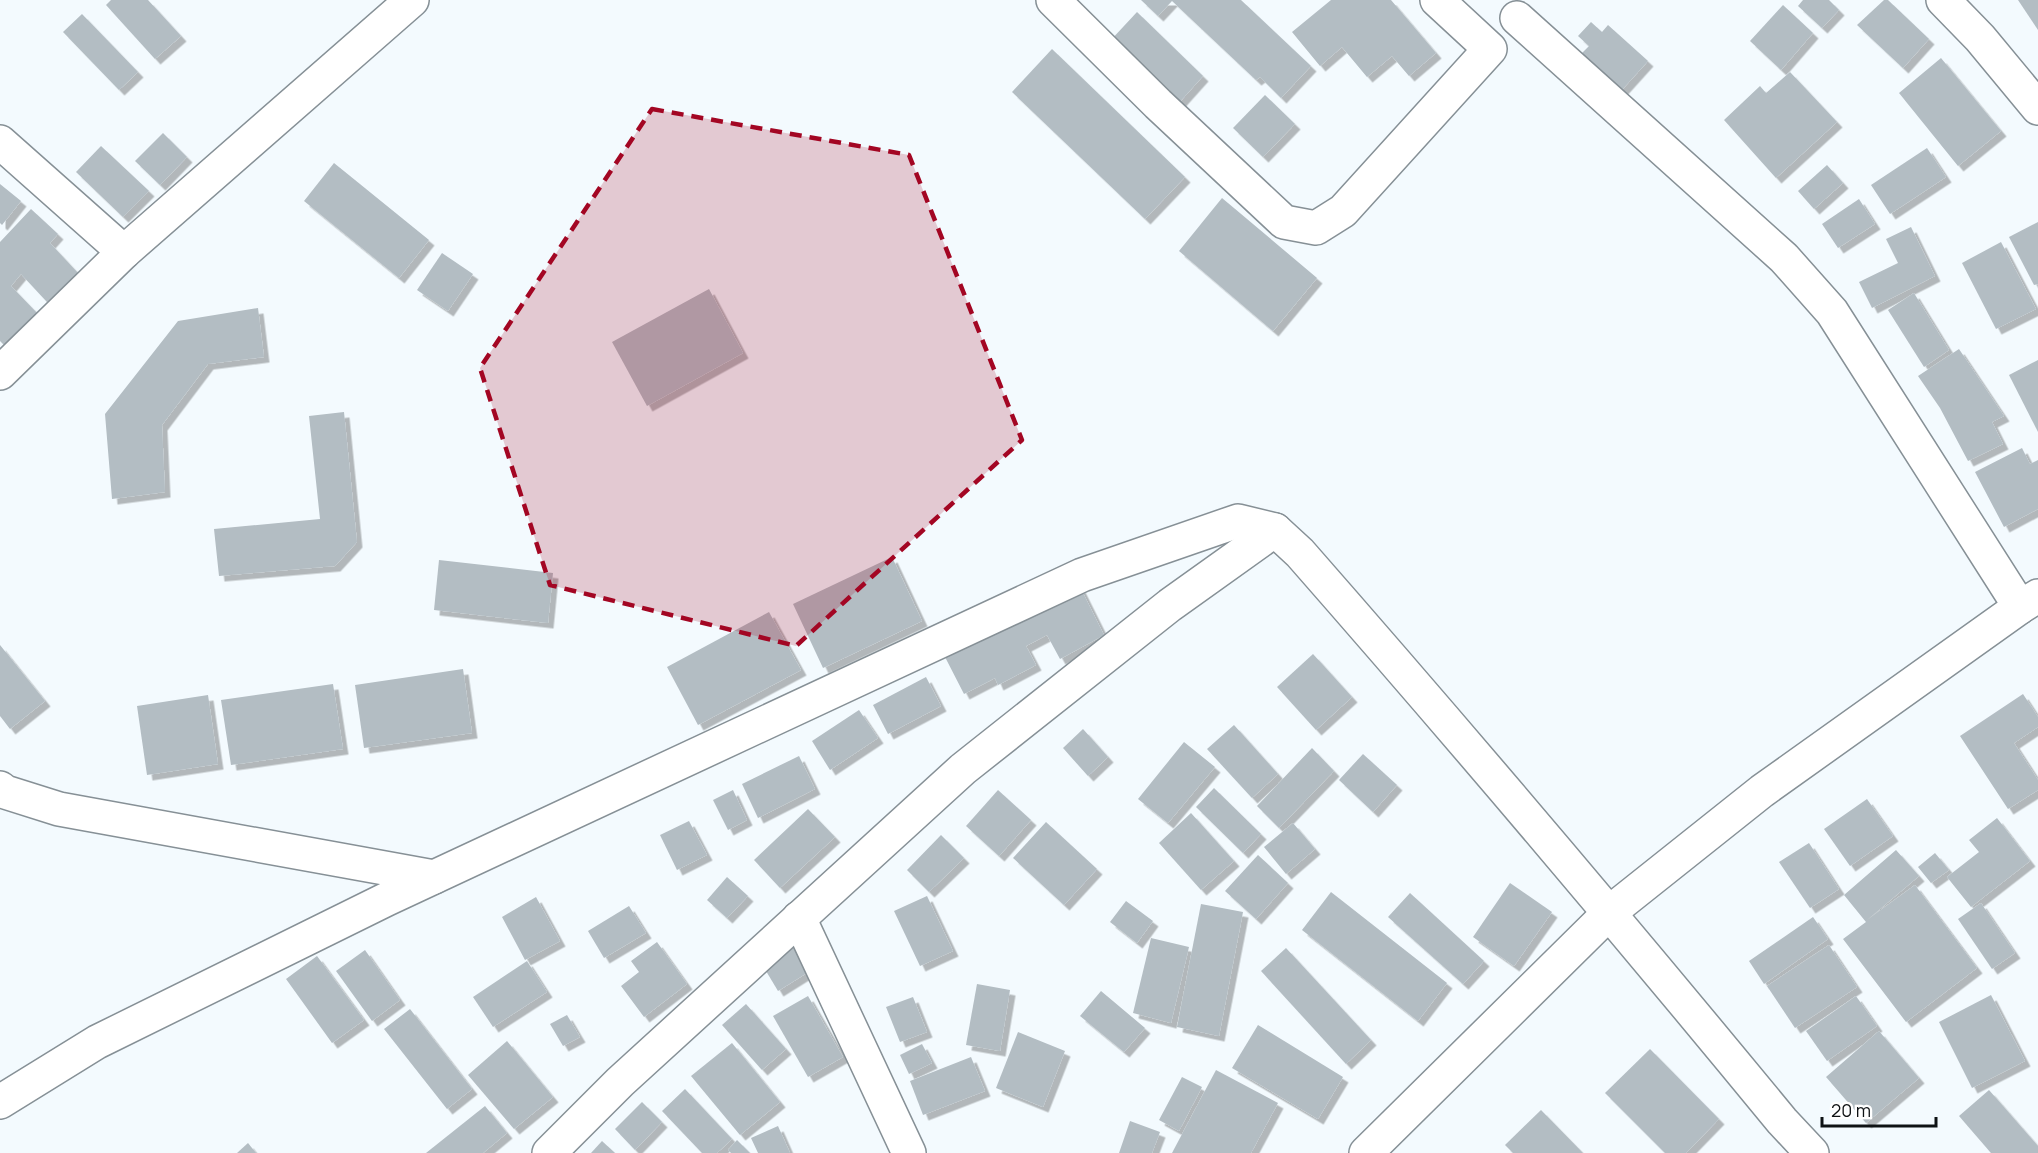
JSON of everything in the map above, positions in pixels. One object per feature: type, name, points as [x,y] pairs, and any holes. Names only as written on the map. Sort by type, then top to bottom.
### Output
[{"type":"street","points":[[1053,0],[1158,104],[1284,222],[1316,228],[1343,212],[1525,9],[1784,258],[1832,312],[2029,601],[1762,791],[1610,912],[1366,1153]]},
{"type":"street","points":[[1437,0],[1490,49]]},
{"type":"street","points":[[1943,0],[1980,38],[2038,108]]},
{"type":"street","points":[[0,373],[124,252],[403,3]]},
{"type":"street","points":[[0,142],[124,252]]},
{"type":"street","points":[[0,1102],[97,1042],[434,877],[1082,575],[1238,521],[1275,530],[1300,553],[1418,687],[1610,912],[1782,1121],[1812,1153]]},
{"type":"street","points":[[549,1153],[620,1082],[963,769],[1170,605],[1275,530]]},
{"type":"street","points":[[0,788],[5,792],[59,809],[434,877]]},
{"type":"street","points":[[799,918],[909,1153]]},
{"type":"highlighted area","points":[[652,109],[909,155],[1022,440],[796,646],[550,585],[480,368]]},
{"type":"building","points":[[111,0],[148,0],[181,36],[155,59],[106,5]]},
{"type":"building","points":[[1141,0],[1241,0],[1311,66],[1281,98],[1260,77],[1256,80],[1172,1],[1158,16]]},
{"type":"building","points":[[1331,0],[1391,0],[1436,53],[1409,76],[1392,56],[1367,77],[1342,47],[1320,66],[1292,32]]},
{"type":"building","points":[[1803,0],[1829,0],[1839,10],[1822,28],[1798,6]]},
{"type":"building","points":[[1884,0],[1888,0],[1929,39],[1903,68],[1857,25]]},
{"type":"building","points":[[2018,0],[2038,0],[2038,30]]},
{"type":"building","points":[[1783,5],[1813,33],[1781,70],[1750,41]]},
{"type":"building","points":[[1137,12],[1203,76],[1177,105],[1110,41]]},
{"type":"building","points":[[82,14],[138,72],[119,90],[63,32]]},
{"type":"building","points":[[1591,22],[1602,32],[1608,25],[1648,61],[1620,92],[1580,55],[1589,46],[1578,36]]},
{"type":"building","points":[[1052,49],[1185,177],[1145,219],[1012,92]]},
{"type":"building","points":[[1941,58],[2001,131],[1958,166],[1899,93]]},
{"type":"building","points":[[1790,72],[1837,122],[1776,178],[1724,120],[1760,86],[1766,93]]},
{"type":"building","points":[[1265,95],[1295,124],[1263,157],[1233,128]]},
{"type":"building","points":[[163,133],[187,157],[160,185],[135,161]]},
{"type":"building","points":[[101,146],[149,191],[123,217],[76,172]]},
{"type":"building","points":[[1927,148],[1946,177],[1890,214],[1871,185]]},
{"type":"building","points":[[334,163],[429,240],[399,278],[304,201]]},
{"type":"building","points":[[1827,165],[1843,183],[1814,209],[1798,191]]},
{"type":"building","points":[[0,184],[21,201],[2,225],[0,223]]},
{"type":"building","points":[[1222,198],[1317,278],[1273,331],[1179,251]]},
{"type":"building","points":[[1859,199],[1875,224],[1838,248],[1822,224]]},
{"type":"building","points":[[31,209],[58,234],[50,243],[78,273],[47,302],[21,274],[11,286],[38,314],[5,346],[0,341],[0,242]]},
{"type":"building","points":[[2038,222],[2038,284],[2034,285],[2009,237]]},
{"type":"building","points":[[1911,227],[1935,276],[1872,308],[1859,282],[1898,263],[1886,239]]},
{"type":"building","points":[[2001,242],[2036,309],[1996,329],[1962,263]]},
{"type":"building","points":[[442,253],[473,274],[448,311],[417,290]]},
{"type":"building","points":[[709,289],[743,353],[647,406],[612,342]]},
{"type":"building","points":[[1914,293],[1949,350],[1924,367],[1888,310]]},
{"type":"building","points":[[258,308],[264,357],[208,364],[162,425],[165,492],[112,499],[105,414],[178,321]]},
{"type":"building","points":[[1959,349],[2004,416],[1992,422],[2003,444],[1968,461],[1940,408],[1918,376]]},
{"type":"building","points":[[2038,360],[2038,432],[2009,375]]},
{"type":"building","points":[[344,412],[357,542],[335,566],[219,576],[214,529],[320,519],[309,416]]},
{"type":"building","points":[[2022,448],[2030,464],[2038,460],[2038,509],[2004,527],[1975,472]]},
{"type":"building","points":[[892,557],[922,621],[823,668],[793,604]]},
{"type":"building","points":[[439,560],[553,573],[548,623],[434,610]]},
{"type":"building","points":[[1080,587],[1104,635],[1060,659],[1047,635],[1026,646],[1036,665],[998,685],[995,678],[964,694],[945,657]]},
{"type":"building","points":[[769,612],[801,670],[698,725],[667,667]]},
{"type":"building","points":[[0,645],[45,701],[10,729],[0,716]]},
{"type":"building","points":[[1313,654],[1352,697],[1316,730],[1277,687]]},
{"type":"building","points":[[463,669],[472,733],[364,748],[355,685]]},
{"type":"building","points":[[926,677],[941,706],[888,734],[873,705]]},
{"type":"building","points":[[333,684],[343,749],[231,765],[221,700]]},
{"type":"building","points":[[2023,694],[2038,717],[2038,727],[2014,743],[2038,780],[2038,790],[2008,809],[1960,736]]},
{"type":"building","points":[[208,695],[218,764],[147,775],[137,706]]},
{"type":"building","points":[[859,710],[878,738],[830,770],[812,741]]},
{"type":"building","points":[[1234,725],[1278,774],[1252,798],[1207,749]]},
{"type":"building","points":[[1083,729],[1108,757],[1088,776],[1063,748]]},
{"type":"building","points":[[1184,742],[1215,767],[1168,823],[1138,799]]},
{"type":"building","points":[[1312,748],[1334,771],[1279,828],[1257,806]]},
{"type":"building","points":[[1363,754],[1397,785],[1373,812],[1339,780]]},
{"type":"building","points":[[799,756],[815,789],[758,818],[742,784]]},
{"type":"building","points":[[1214,788],[1261,834],[1243,853],[1196,807]]},
{"type":"building","points":[[733,790],[747,820],[728,830],[713,800]]},
{"type":"building","points":[[998,790],[1031,820],[999,856],[966,826]]},
{"type":"building","points":[[1867,799],[1893,836],[1850,866],[1824,829]]},
{"type":"building","points":[[808,809],[835,837],[780,888],[754,860]]},
{"type":"building","points":[[1191,813],[1234,861],[1201,890],[1159,843]]},
{"type":"building","points":[[1997,818],[2030,861],[1971,907],[1947,877],[1979,852],[1969,840]]},
{"type":"building","points":[[689,821],[707,855],[677,870],[660,835]]},
{"type":"building","points":[[1046,822],[1097,869],[1064,905],[1013,858]]},
{"type":"building","points":[[1293,823],[1315,849],[1286,874],[1264,847]]},
{"type":"building","points":[[941,835],[964,858],[929,892],[907,870]]},
{"type":"building","points":[[1809,843],[1839,889],[1810,908],[1779,862]]},
{"type":"building","points":[[1896,850],[1919,876],[1867,920],[1915,885],[1977,968],[1906,1022],[1843,939],[1866,922],[1844,895]]},
{"type":"building","points":[[1935,853],[1949,870],[1931,883],[1918,867]]},
{"type":"building","points":[[1258,855],[1288,883],[1256,919],[1225,891]]},
{"type":"building","points":[[727,877],[748,896],[727,918],[707,900]]},
{"type":"building","points":[[1510,883],[1552,912],[1514,966],[1473,937]]},
{"type":"building","points":[[1331,892],[1447,983],[1418,1021],[1302,930]]},
{"type":"building","points":[[1410,893],[1484,961],[1463,984],[1388,917]]},
{"type":"building","points":[[927,896],[953,951],[920,966],[894,911]]},
{"type":"building","points":[[536,897],[560,941],[525,960],[502,917]]},
{"type":"building","points":[[1126,901],[1153,921],[1137,943],[1110,922]]},
{"type":"building","points":[[1981,903],[2015,953],[1992,969],[1958,919]]},
{"type":"building","points":[[1201,904],[1243,912],[1219,1036],[1177,1027]]},
{"type":"building","points":[[629,906],[646,933],[604,958],[588,931]]},
{"type":"building","points":[[1813,917],[1828,939],[1764,984],[1749,961]]},
{"type":"building","points":[[1151,938],[1189,947],[1171,1023],[1133,1013]]},
{"type":"building","points":[[657,942],[687,984],[644,1017],[621,986],[639,972],[631,961]]},
{"type":"building","points":[[1829,945],[1857,987],[1795,1028],[1767,986]]},
{"type":"building","points":[[796,946],[810,971],[778,991],[763,966]]},
{"type":"building","points":[[1286,948],[1371,1040],[1346,1064],[1261,971]]},
{"type":"building","points":[[365,950],[400,1000],[372,1021],[336,971]]},
{"type":"building","points":[[317,956],[364,1020],[332,1043],[286,979]]},
{"type":"building","points":[[527,961],[547,992],[493,1027],[473,997]]},
{"type":"building","points":[[977,984],[1010,990],[1000,1051],[966,1045]]},
{"type":"building","points":[[1101,991],[1145,1028],[1124,1052],[1080,1016]]},
{"type":"building","points":[[1991,995],[2025,1061],[1972,1088],[1939,1022]]},
{"type":"building","points":[[808,996],[843,1057],[808,1077],[773,1016]]},
{"type":"building","points":[[1856,996],[1877,1026],[1827,1061],[1806,1031]]},
{"type":"building","points":[[913,997],[927,1032],[900,1042],[886,1007]]},
{"type":"building","points":[[746,1004],[786,1049],[762,1070],[722,1025]]},
{"type":"building","points":[[410,1009],[472,1089],[447,1109],[384,1029]]},
{"type":"building","points":[[567,1015],[580,1037],[563,1046],[550,1024]]},
{"type":"building","points":[[1258,1025],[1343,1077],[1318,1119],[1232,1068]]},
{"type":"building","points":[[1879,1031],[1919,1078],[1866,1123],[1826,1077]]},
{"type":"building","points":[[1018,1032],[1065,1051],[1043,1107],[996,1088]]},
{"type":"building","points":[[507,1041],[553,1097],[514,1129],[468,1075]]},
{"type":"building","points":[[732,1043],[780,1102],[740,1135],[691,1076]]},
{"type":"building","points":[[922,1044],[932,1063],[909,1074],[900,1055]]},
{"type":"building","points":[[1650,1049],[1719,1119],[1686,1153],[1665,1153],[1605,1093]]},
{"type":"building","points":[[971,1057],[985,1091],[923,1115],[910,1081]]},
{"type":"building","points":[[1216,1070],[1278,1103],[1251,1153],[1172,1153]]},
{"type":"building","points":[[1182,1077],[1202,1087],[1179,1131],[1159,1120]]},
{"type":"building","points":[[685,1089],[732,1139],[717,1153],[702,1153],[662,1111]]},
{"type":"building","points":[[1989,1090],[2038,1146],[2038,1153],[1991,1153],[1959,1116]]},
{"type":"building","points":[[642,1102],[662,1122],[635,1150],[615,1129]]},
{"type":"building","points":[[485,1106],[507,1133],[483,1153],[426,1153]]},
{"type":"building","points":[[1541,1110],[1583,1153],[1513,1153],[1505,1145]]},
{"type":"building","points":[[1130,1121],[1160,1132],[1152,1153],[1119,1153]]},
{"type":"building","points":[[778,1126],[790,1153],[758,1153],[751,1138]]},
{"type":"building","points":[[737,1140],[750,1153],[731,1153],[728,1150]]},
{"type":"building","points":[[602,1141],[615,1153],[591,1153]]},
{"type":"building","points":[[248,1143],[256,1153],[237,1153]]}]
